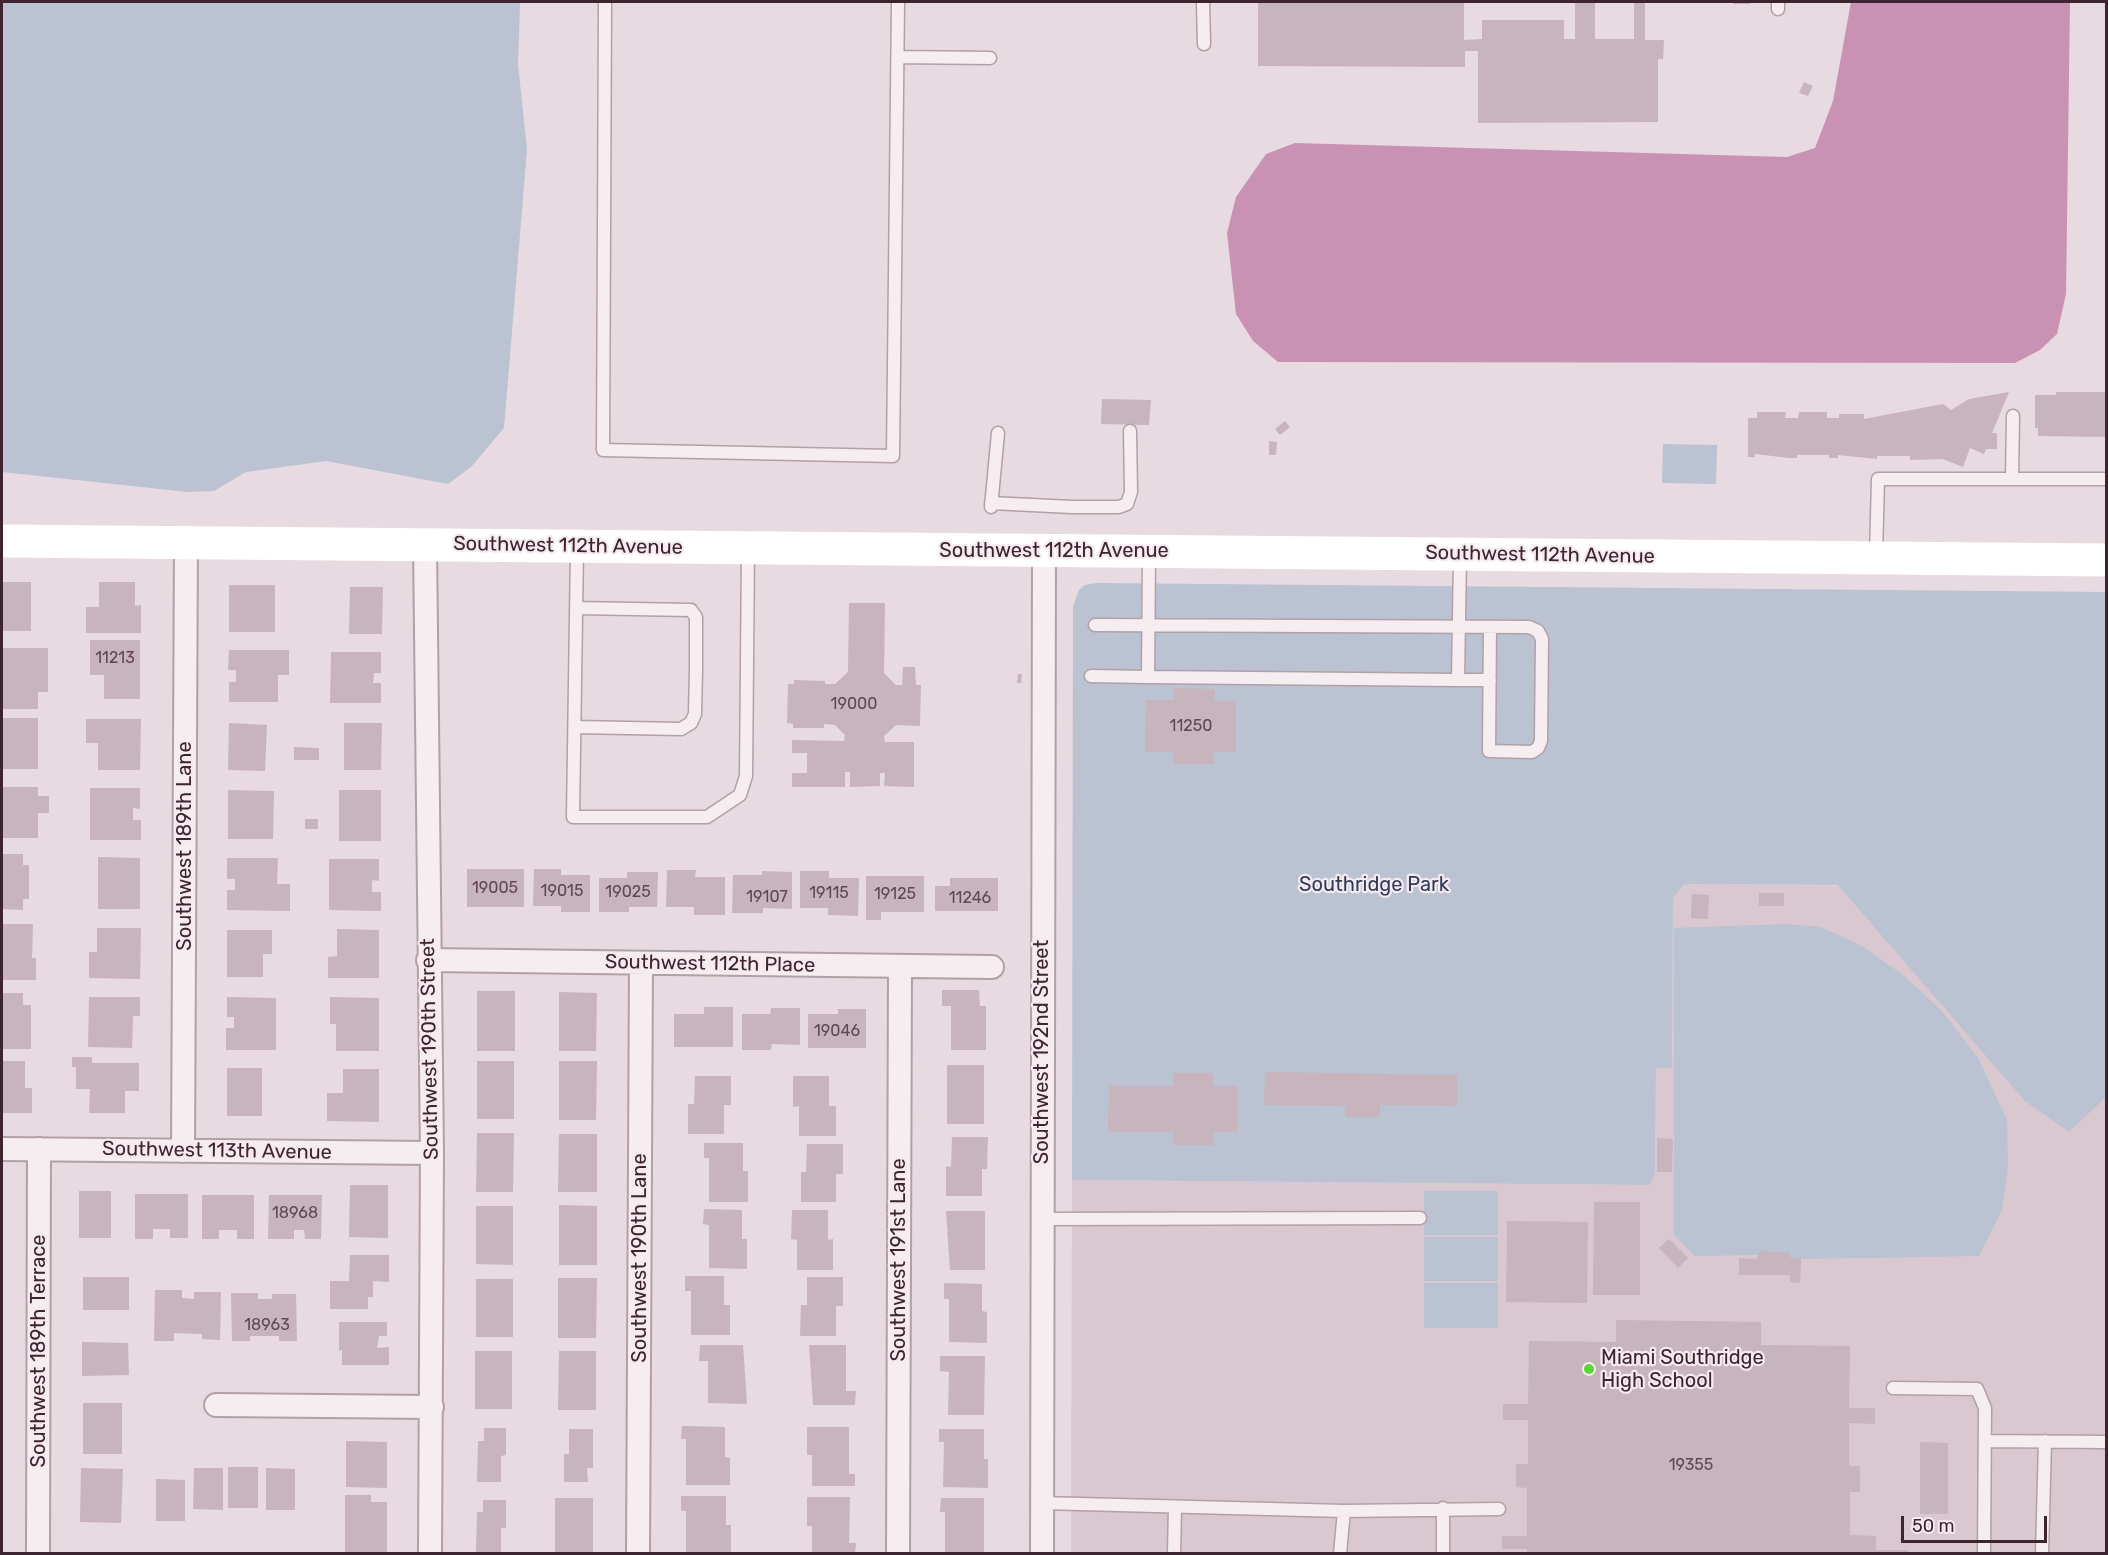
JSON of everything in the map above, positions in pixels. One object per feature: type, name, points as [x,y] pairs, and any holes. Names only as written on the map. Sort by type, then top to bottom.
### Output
[{"type":"street","name":"Southwest 112th Avenue","points":[[2,541],[2106,560]]},
{"type":"street","name":"Southwest 189th Lane","points":[[183,1151],[186,542]]},
{"type":"street","name":"Southwest 190th Street","points":[[425,544],[432,1153],[430,1554]]},
{"type":"street","name":"Southwest 192nd Street","points":[[1042,1554],[1044,550]]},
{"type":"street","name":"Southwest 112th Place","points":[[429,960],[992,967]]},
{"type":"street","name":"Southwest 190th Lane","points":[[639,1554],[641,963]]},
{"type":"street","name":"Southwest 191st Lane","points":[[898,1554],[900,966]]},
{"type":"street","name":"Southwest 113th Avenue","points":[[2,1149],[432,1153]]},
{"type":"street","name":"Southwest 189th Terrace","points":[[39,1149],[39,1554]]},
{"type":"street","points":[[216,1405],[432,1407]]},
{"type":"lane","points":[[605,2],[603,450],[893,456],[898,2]]},
{"type":"lane","points":[[1203,2],[1204,44]]},
{"type":"lane","points":[[898,57],[990,58]]},
{"type":"lane","points":[[2012,479],[2013,416]]},
{"type":"lane","points":[[998,433],[991,505],[1119,507],[1127,504],[1131,492],[1130,431]]},
{"type":"lane","points":[[1876,558],[1878,479],[2106,479]]},
{"type":"lane","points":[[577,546],[573,817],[707,817],[740,795],[746,776],[748,548]]},
{"type":"lane","points":[[1148,677],[1149,551]]},
{"type":"lane","points":[[1458,680],[1460,554]]},
{"type":"lane","points":[[574,727],[681,729],[691,723],[695,714],[696,670],[696,616],[691,610],[576,608]]},
{"type":"lane","points":[[1095,625],[1529,627],[1538,631],[1542,639],[1541,741],[1538,748],[1532,752],[1489,752],[1490,627]]},
{"type":"lane","points":[[1091,676],[1490,680]]},
{"type":"lane","points":[[1042,1219],[1420,1218]]},
{"type":"lane","points":[[1893,1388],[1977,1389],[1985,1408],[1984,1554]]},
{"type":"lane","points":[[1985,1441],[2106,1442]]},
{"type":"lane","points":[[2042,1554],[2045,1441]]},
{"type":"lane","points":[[1042,1503],[1344,1511],[1499,1509]]},
{"type":"lane","points":[[1174,1554],[1175,1508]]},
{"type":"lane","points":[[1443,1508],[1443,1554]]},
{"type":"lane","points":[[1340,1554],[1344,1511]]},
{"type":"shaded area","points":[[1851,2],[2070,2],[2066,294],[2057,334],[2040,350],[2015,363],[1278,362],[1253,341],[1236,314],[1227,233],[1236,197],[1266,154],[1295,143],[1787,157],[1815,148],[1833,101]]},
{"type":"shaded area","name":"Miami Southridge High School","points":[[1684,885],[2106,889],[2106,1553],[1071,1554],[1072,1180],[1650,1185],[1655,1173],[1656,1068],[1672,1068],[1673,898]]},
{"type":"green space","points":[[2,2],[520,2],[518,65],[527,149],[504,428],[471,467],[448,484],[326,461],[246,472],[214,491],[188,492],[2,472]]},
{"type":"green space","points":[[1663,444],[1717,445],[1716,484],[1662,483]]},
{"type":"green space","name":"Southridge Park","points":[[1096,583],[2106,592],[2106,1097],[2069,1132],[2025,1101],[1838,885],[1694,884],[1684,885],[1673,898],[1672,1068],[1656,1068],[1655,1173],[1650,1185],[1072,1180],[1073,606],[1079,590],[1085,585]]},
{"type":"green space","points":[[1786,924],[1821,927],[1862,946],[1903,975],[1943,1012],[1978,1058],[2007,1120],[2008,1168],[2002,1210],[1979,1256],[1801,1259],[1756,1255],[1695,1256],[1674,1235],[1674,928]]},
{"type":"green space","points":[[1424,1191],[1498,1191],[1498,1235],[1424,1235]]},
{"type":"green space","points":[[1424,1237],[1498,1237],[1498,1281],[1424,1281]]},
{"type":"green space","points":[[1424,1283],[1498,1283],[1498,1328],[1424,1328]]},
{"type":"building","points":[[1258,2],[1464,2],[1464,40],[1482,39],[1482,20],[1564,20],[1564,39],[1575,39],[1575,2],[1595,2],[1595,39],[1634,39],[1634,2],[1645,2],[1645,40],[1664,40],[1663,59],[1658,59],[1658,122],[1478,123],[1478,51],[1465,51],[1465,67],[1258,66]]},
{"type":"building","points":[[1733,2],[1750,2],[1750,4],[1733,4]]},
{"type":"building","points":[[1804,82],[1813,86],[1808,96],[1799,93]]},
{"type":"building","points":[[2009,392],[1992,433],[1997,433],[1997,449],[1986,449],[1984,454],[1970,448],[1963,467],[1943,459],[1910,460],[1910,456],[1877,456],[1877,459],[1838,455],[1838,458],[1829,458],[1829,455],[1797,455],[1797,458],[1789,458],[1755,454],[1755,457],[1748,457],[1748,418],[1757,418],[1757,412],[1786,412],[1785,418],[1798,418],[1799,412],[1827,412],[1827,418],[1839,418],[1839,414],[1864,414],[1864,419],[1943,404],[1951,410],[1969,399]]},
{"type":"building","points":[[2056,392],[2106,392],[2106,437],[2038,436],[2038,428],[2035,428],[2035,395],[2056,395]]},
{"type":"building","points":[[1102,399],[1151,400],[1149,425],[1101,424]]},
{"type":"building","points":[[1285,421],[1290,427],[1280,435],[1275,429]]},
{"type":"building","points":[[1269,441],[1277,442],[1276,455],[1269,455]]},
{"type":"building","points":[[2,582],[31,582],[31,631],[2,631]]},
{"type":"building","points":[[99,582],[135,582],[135,606],[141,605],[141,633],[86,633],[86,607],[99,607]]},
{"type":"building","points":[[229,585],[275,585],[275,632],[229,632]]},
{"type":"building","points":[[350,587],[383,587],[382,634],[349,634]]},
{"type":"building","points":[[849,603],[885,603],[884,673],[896,685],[902,685],[903,667],[915,667],[916,685],[921,685],[920,726],[896,725],[884,736],[885,742],[914,742],[914,787],[884,786],[885,773],[880,773],[880,786],[850,787],[850,772],[845,772],[845,787],[792,787],[792,773],[807,773],[807,753],[792,753],[792,740],[844,741],[845,735],[835,725],[824,724],[824,728],[793,728],[793,724],[787,723],[788,684],[794,684],[794,680],[825,681],[825,684],[835,684],[848,672]]},
{"type":"building","points":[[90,640],[140,640],[140,699],[104,699],[104,675],[90,675]]},
{"type":"building","points":[[2,648],[48,648],[48,692],[38,692],[38,709],[2,709]]},
{"type":"building","points":[[229,650],[289,650],[289,675],[278,675],[278,702],[229,702],[229,682],[236,682],[236,670],[228,670]]},
{"type":"building","points":[[331,652],[381,652],[381,673],[374,673],[373,683],[381,683],[381,703],[330,703]]},
{"type":"building","points":[[1018,674],[1022,674],[1021,683],[1017,683]]},
{"type":"building","points":[[1174,688],[1215,689],[1214,701],[1236,701],[1236,752],[1214,752],[1214,764],[1173,764],[1173,752],[1145,752],[1146,700],[1174,700]]},
{"type":"building","points":[[2,718],[38,718],[38,769],[2,769]]},
{"type":"building","points":[[86,719],[141,719],[140,770],[98,770],[98,743],[86,743]]},
{"type":"building","points":[[229,723],[267,725],[265,771],[228,770]]},
{"type":"building","points":[[344,723],[382,723],[381,770],[344,770]]},
{"type":"building","points":[[294,747],[319,748],[319,760],[294,760]]},
{"type":"building","points":[[2,787],[38,787],[38,796],[49,796],[49,813],[38,813],[38,838],[2,838]]},
{"type":"building","points":[[90,788],[140,788],[140,809],[133,808],[133,820],[141,820],[141,840],[90,840]]},
{"type":"building","points":[[228,790],[274,791],[273,839],[228,839]]},
{"type":"building","points":[[339,790],[381,790],[381,841],[339,841]]},
{"type":"building","points":[[305,819],[318,819],[318,829],[305,829]]},
{"type":"building","points":[[2,854],[23,854],[23,865],[29,865],[29,899],[23,899],[23,910],[2,909]]},
{"type":"building","points":[[98,857],[140,858],[140,909],[98,909]]},
{"type":"building","points":[[227,858],[278,858],[277,884],[290,884],[290,911],[227,910],[227,890],[235,890],[235,879],[227,879]]},
{"type":"building","points":[[329,859],[379,859],[379,881],[372,880],[372,892],[381,892],[381,911],[329,910]]},
{"type":"building","points":[[467,869],[524,869],[524,907],[467,907]]},
{"type":"building","points":[[534,869],[561,869],[561,875],[590,875],[590,912],[561,912],[561,906],[533,906]]},
{"type":"building","points":[[667,870],[696,870],[695,877],[725,877],[725,915],[694,915],[694,907],[666,907]]},
{"type":"building","points":[[762,871],[792,872],[792,909],[763,908],[763,913],[732,913],[733,875],[762,875]]},
{"type":"building","points":[[800,871],[829,871],[829,878],[859,878],[858,916],[828,915],[828,908],[800,908]]},
{"type":"building","points":[[627,872],[658,872],[657,907],[629,907],[629,912],[599,912],[599,878],[627,878]]},
{"type":"building","points":[[866,876],[924,876],[924,912],[881,912],[881,920],[866,920]]},
{"type":"building","points":[[950,878],[998,878],[998,911],[935,911],[935,886],[950,886]]},
{"type":"building","points":[[1759,893],[1784,893],[1784,906],[1759,906]]},
{"type":"building","points":[[1692,894],[1709,895],[1708,919],[1691,918]]},
{"type":"building","points":[[2,924],[33,924],[32,958],[36,958],[36,980],[2,980]]},
{"type":"building","points":[[97,928],[141,928],[140,979],[89,978],[89,952],[97,952]]},
{"type":"building","points":[[337,929],[379,930],[379,978],[328,978],[328,957],[337,956]]},
{"type":"building","points":[[227,930],[272,930],[272,954],[263,954],[263,977],[227,977]]},
{"type":"building","points":[[942,990],[979,990],[980,1006],[986,1006],[986,1050],[951,1050],[951,1006],[942,1006]]},
{"type":"building","points":[[477,991],[515,991],[515,1051],[477,1051]]},
{"type":"building","points":[[559,992],[597,993],[596,1051],[559,1051]]},
{"type":"building","points":[[2,993],[23,993],[23,1005],[31,1005],[31,1049],[2,1049]]},
{"type":"building","points":[[89,997],[140,997],[140,1016],[133,1016],[132,1048],[88,1047]]},
{"type":"building","points":[[227,997],[276,998],[276,1050],[226,1050],[226,1028],[234,1028],[234,1017],[227,1017]]},
{"type":"building","points":[[330,997],[379,998],[379,1051],[336,1051],[336,1024],[330,1024]]},
{"type":"building","points":[[704,1007],[733,1007],[733,1047],[674,1047],[674,1014],[704,1014]]},
{"type":"building","points":[[771,1008],[800,1008],[800,1045],[772,1044],[771,1050],[742,1050],[742,1014],[770,1014]]},
{"type":"building","points":[[838,1009],[866,1009],[866,1048],[808,1048],[808,1014],[838,1014]]},
{"type":"building","points":[[72,1057],[92,1057],[92,1063],[139,1063],[139,1091],[125,1091],[125,1113],[89,1113],[90,1089],[76,1089],[76,1067],[72,1067]]},
{"type":"building","points":[[2,1061],[25,1061],[25,1088],[32,1088],[32,1113],[2,1113]]},
{"type":"building","points":[[477,1061],[514,1061],[514,1119],[477,1119]]},
{"type":"building","points":[[559,1061],[597,1061],[596,1120],[559,1120]]},
{"type":"building","points":[[947,1065],[984,1065],[984,1124],[947,1124]]},
{"type":"building","points":[[227,1068],[262,1068],[262,1116],[227,1116]]},
{"type":"building","points":[[343,1069],[379,1069],[379,1122],[327,1121],[327,1093],[343,1093]]},
{"type":"building","points":[[1265,1072],[1457,1075],[1457,1106],[1380,1105],[1380,1117],[1345,1117],[1346,1106],[1264,1105]]},
{"type":"building","points":[[1173,1073],[1213,1073],[1213,1086],[1237,1086],[1237,1132],[1214,1132],[1214,1145],[1173,1145],[1173,1132],[1108,1132],[1109,1086],[1173,1086]]},
{"type":"building","points":[[695,1076],[731,1076],[731,1105],[724,1105],[724,1134],[688,1134],[688,1104],[694,1104]]},
{"type":"building","points":[[793,1076],[829,1076],[829,1106],[836,1106],[836,1136],[799,1136],[799,1106],[793,1107]]},
{"type":"building","points":[[477,1133],[514,1133],[513,1192],[476,1192]]},
{"type":"building","points":[[559,1134],[597,1134],[597,1192],[558,1192]]},
{"type":"building","points":[[952,1137],[988,1137],[987,1169],[982,1169],[982,1196],[946,1196],[946,1166],[951,1167]]},
{"type":"building","points":[[1657,1138],[1673,1139],[1672,1172],[1657,1172]]},
{"type":"building","points":[[704,1143],[743,1143],[743,1171],[748,1171],[748,1202],[709,1202],[709,1158],[704,1158]]},
{"type":"building","points":[[807,1144],[843,1144],[843,1174],[836,1174],[836,1202],[801,1202],[801,1172],[806,1172]]},
{"type":"building","points":[[350,1185],[388,1185],[388,1238],[349,1237]]},
{"type":"building","points":[[79,1191],[111,1191],[111,1238],[79,1238]]},
{"type":"building","points":[[135,1194],[188,1194],[188,1238],[170,1238],[170,1229],[153,1229],[153,1239],[135,1239]]},
{"type":"building","points":[[202,1195],[254,1195],[254,1239],[237,1239],[237,1230],[219,1230],[219,1239],[202,1239]]},
{"type":"building","points":[[269,1195],[322,1195],[321,1239],[305,1239],[304,1230],[294,1230],[294,1239],[268,1239]]},
{"type":"building","points":[[1594,1202],[1640,1202],[1640,1295],[1593,1295]]},
{"type":"building","points":[[559,1205],[597,1206],[597,1265],[559,1265]]},
{"type":"building","points":[[476,1206],[513,1206],[513,1265],[476,1264]]},
{"type":"building","points":[[704,1209],[742,1210],[742,1239],[747,1239],[747,1269],[709,1268],[709,1225],[703,1224]]},
{"type":"building","points":[[792,1210],[828,1210],[828,1240],[833,1239],[833,1270],[797,1270],[797,1240],[791,1239]]},
{"type":"building","points":[[946,1211],[985,1211],[985,1270],[950,1270]]},
{"type":"building","points":[[1507,1221],[1588,1222],[1587,1303],[1506,1302]]},
{"type":"building","points":[[1669,1239],[1688,1258],[1678,1268],[1659,1248]]},
{"type":"building","points":[[1761,1251],[1790,1253],[1790,1258],[1801,1259],[1800,1283],[1790,1282],[1790,1275],[1739,1275],[1739,1258],[1756,1259]]},
{"type":"building","points":[[350,1255],[389,1255],[389,1282],[373,1281],[373,1297],[368,1297],[368,1309],[330,1309],[330,1281],[349,1281]]},
{"type":"building","points":[[685,1276],[724,1276],[724,1305],[730,1305],[730,1335],[691,1335],[691,1291],[685,1291]]},
{"type":"building","points":[[83,1277],[129,1277],[129,1310],[83,1310]]},
{"type":"building","points":[[807,1277],[843,1277],[843,1306],[836,1306],[836,1336],[800,1336],[801,1305],[807,1305]]},
{"type":"building","points":[[558,1278],[597,1278],[596,1338],[558,1338]]},
{"type":"building","points":[[476,1279],[513,1279],[513,1337],[476,1337]]},
{"type":"building","points":[[944,1283],[982,1284],[982,1311],[987,1312],[987,1343],[949,1342],[949,1299],[944,1299]]},
{"type":"building","points":[[155,1290],[182,1290],[182,1298],[194,1299],[194,1292],[221,1292],[220,1340],[202,1339],[202,1334],[174,1333],[174,1341],[154,1341]]},
{"type":"building","points":[[231,1293],[258,1293],[258,1299],[272,1299],[272,1294],[296,1294],[297,1341],[279,1341],[279,1336],[250,1336],[250,1341],[232,1341]]},
{"type":"building","points":[[1616,1320],[1761,1322],[1761,1345],[1850,1346],[1849,1408],[1875,1408],[1875,1424],[1849,1423],[1849,1466],[1860,1466],[1860,1492],[1850,1492],[1850,1535],[1876,1536],[1876,1550],[1908,1550],[1908,1554],[1527,1554],[1527,1549],[1502,1549],[1502,1536],[1527,1536],[1527,1488],[1516,1487],[1516,1464],[1528,1464],[1528,1420],[1503,1420],[1503,1404],[1528,1404],[1529,1341],[1616,1342]]},
{"type":"building","points":[[339,1322],[387,1322],[387,1336],[379,1336],[377,1348],[389,1347],[389,1365],[342,1365],[342,1350],[339,1351]]},
{"type":"building","points":[[82,1342],[128,1343],[129,1375],[82,1376]]},
{"type":"building","points":[[700,1345],[743,1345],[747,1404],[708,1403],[708,1361],[699,1361]]},
{"type":"building","points":[[809,1345],[846,1345],[846,1391],[856,1391],[855,1405],[813,1405]]},
{"type":"building","points":[[475,1351],[512,1351],[512,1409],[475,1409]]},
{"type":"building","points":[[559,1351],[596,1351],[596,1410],[558,1410]]},
{"type":"building","points":[[940,1356],[985,1356],[984,1415],[948,1415],[949,1372],[940,1371]]},
{"type":"building","points":[[83,1403],[122,1403],[122,1454],[83,1454]]},
{"type":"building","points":[[682,1426],[725,1427],[725,1457],[730,1458],[730,1485],[686,1485],[686,1439],[681,1439]]},
{"type":"building","points":[[807,1427],[849,1427],[849,1474],[855,1474],[855,1486],[812,1486],[812,1455],[807,1455]]},
{"type":"building","points":[[484,1428],[506,1428],[506,1455],[501,1456],[501,1482],[477,1482],[478,1441],[484,1441]]},
{"type":"building","points":[[569,1429],[593,1429],[593,1468],[587,1468],[588,1482],[564,1482],[564,1454],[569,1454]]},
{"type":"building","points":[[939,1429],[984,1429],[984,1459],[988,1459],[988,1488],[943,1487],[944,1442],[939,1442]]},
{"type":"building","points":[[346,1441],[387,1442],[387,1488],[346,1487]]},
{"type":"building","points":[[1920,1442],[1948,1443],[1948,1514],[1920,1514]]},
{"type":"building","points":[[228,1467],[258,1467],[258,1508],[228,1508]]},
{"type":"building","points":[[81,1468],[123,1469],[121,1523],[80,1522]]},
{"type":"building","points":[[194,1468],[223,1468],[223,1510],[193,1509]]},
{"type":"building","points":[[266,1468],[295,1469],[295,1510],[266,1510]]},
{"type":"building","points":[[156,1479],[185,1480],[185,1521],[156,1521]]},
{"type":"building","points":[[345,1495],[371,1495],[371,1502],[387,1502],[387,1554],[345,1554]]},
{"type":"building","points":[[681,1496],[726,1496],[726,1525],[731,1525],[731,1554],[686,1554],[686,1511],[681,1511]]},
{"type":"building","points":[[807,1497],[850,1497],[849,1543],[856,1543],[855,1554],[812,1554],[812,1526],[807,1526]]},
{"type":"building","points":[[555,1498],[593,1498],[593,1554],[555,1554]]},
{"type":"building","points":[[941,1498],[984,1498],[984,1554],[945,1554],[945,1512],[940,1512]]},
{"type":"building","points":[[483,1500],[506,1500],[506,1528],[501,1528],[501,1552],[476,1552],[477,1512],[483,1512]]},
{"type":"place","name":"Miami Southridge High School","points":[[1589,1369]]}]
